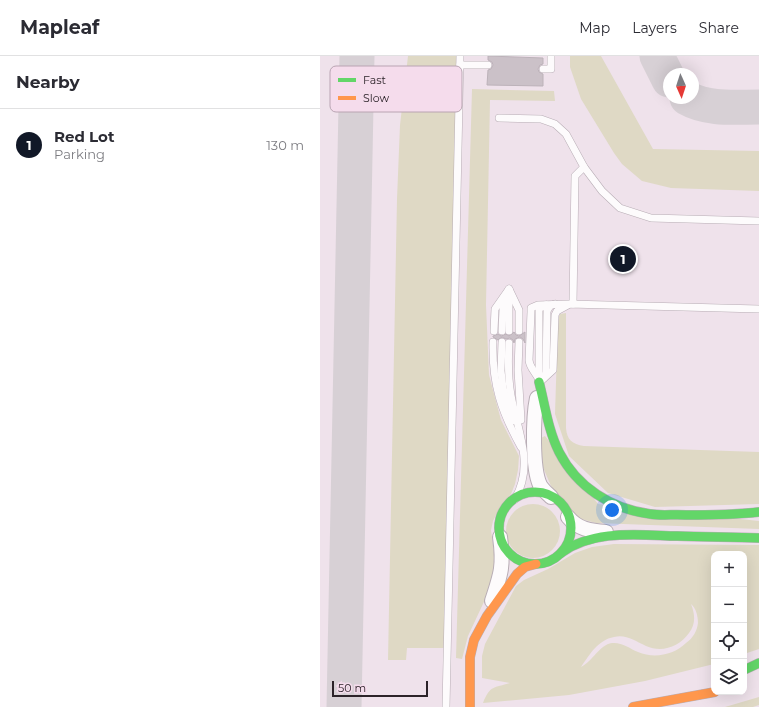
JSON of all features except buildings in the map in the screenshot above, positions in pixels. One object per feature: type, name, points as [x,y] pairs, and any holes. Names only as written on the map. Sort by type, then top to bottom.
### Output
[{"type":"main road","points":[[541,380],[554,441],[564,462],[578,481],[609,502],[635,512],[650,514],[727,515],[759,512]]},
{"type":"main road","points":[[536,564],[529,564],[518,560],[509,553],[502,544],[500,536],[499,522],[503,511],[510,502],[520,496],[530,493],[541,493],[551,496],[560,503],[566,511],[570,531],[568,543],[561,553]]},
{"type":"main road","points":[[470,707],[470,657],[474,640],[487,616],[517,574],[525,567],[552,560],[571,545],[586,540],[628,535],[759,538]]},
{"type":"main road","points":[[747,669],[759,663]]},
{"type":"main road","points":[[668,701],[711,684]]},
{"type":"main road","points":[[633,707],[711,693]]},
{"type":"street","points":[[541,380],[536,411],[536,470],[541,486],[551,496]]},
{"type":"street","points":[[568,516],[578,526],[584,529],[628,535]]},
{"type":"street","points":[[487,616],[501,571],[502,556],[500,536]]},
{"type":"lane","points":[[460,56],[460,65],[488,65]]},
{"type":"lane","points":[[543,69],[551,69],[552,56]]},
{"type":"lane","points":[[446,707],[459,112]]},
{"type":"lane","points":[[500,118],[542,119],[555,124],[566,134],[584,167],[602,191],[620,208],[651,218],[759,221]]},
{"type":"lane","points":[[571,304],[575,176],[584,167]]},
{"type":"lane","points":[[494,330],[495,309],[509,289]]},
{"type":"lane","points":[[505,331],[509,289]]},
{"type":"lane","points":[[509,289],[519,310],[519,331]]},
{"type":"lane","points":[[541,380],[530,366],[531,308],[534,306],[547,304],[571,304],[759,309]]},
{"type":"lane","points":[[541,380],[546,372],[548,311],[550,306],[556,304]]},
{"type":"lane","points":[[541,380],[554,369],[554,314],[571,304]]},
{"type":"lane","points":[[493,342],[494,375],[497,390],[509,426],[524,451]]},
{"type":"lane","points":[[505,342],[511,393],[524,451]]},
{"type":"lane","points":[[515,499],[521,488],[524,466],[520,411],[519,342]]},
{"type":"shaded area","points":[[408,56],[460,56],[460,66],[407,66]]},
{"type":"shaded area","points":[[570,56],[601,56],[653,149],[759,151],[759,191],[671,188],[642,181],[622,164],[581,99],[570,67]]},
{"type":"shaded area","points":[[472,89],[554,91],[555,101],[490,100],[486,305],[489,375],[501,420],[519,456],[515,484],[511,494],[500,507],[493,521],[491,530],[495,560],[494,576],[489,591],[468,636],[462,659],[456,658]]},
{"type":"shaded area","points":[[402,112],[459,112],[448,648],[407,648],[406,660],[388,660],[397,199]]},
{"type":"shaded area","points":[[566,313],[566,428],[568,436],[573,443],[584,446],[759,452],[759,504],[655,507],[608,493],[569,456],[555,414],[558,319],[560,314]]},
{"type":"shaded area","points":[[545,436],[598,504],[759,521],[759,529],[596,523],[581,519],[566,507],[551,486],[542,465],[541,438]]},
{"type":"shaded area","points":[[533,504],[543,506],[552,512],[558,521],[560,531],[558,541],[552,550],[543,556],[533,558],[523,556],[514,550],[508,541],[506,531],[508,521],[514,512],[523,506]]},
{"type":"shaded area","points":[[614,544],[759,545],[759,649],[747,653],[747,551],[711,551],[711,665],[645,681],[569,695],[483,703],[490,690],[510,683],[482,678],[482,656],[485,644],[516,586],[524,580],[548,569],[575,553],[592,547]],"holes":[[[691,604],[698,618],[697,629],[691,639],[676,650],[664,655],[651,655],[638,652],[622,644],[612,643],[603,647],[581,667],[599,644],[603,641],[618,636],[623,636],[646,646],[658,649],[664,649],[675,645],[685,638],[693,626],[694,615]]]},
{"type":"shaded area","points":[[759,697],[759,705],[753,707],[725,707]]},
{"type":"taxiway","points":[[357,56],[357,66]]},
{"type":"taxiway","points":[[657,56],[663,68]]},
{"type":"taxiway","points":[[699,103],[713,106],[759,107]]},
{"type":"taxiway","points":[[344,707],[356,112]]},
{"type":"traffic: fast","points":[[539,382],[549,426],[559,452],[566,465],[575,476],[585,486],[597,494],[622,507],[654,515],[723,515],[759,512]]},
{"type":"traffic: fast","points":[[535,492],[555,498],[565,508],[571,528],[565,548],[555,558],[535,564],[515,558],[505,548],[499,528],[505,508],[515,498],[535,492]]},
{"type":"traffic: fast","points":[[561,553],[574,545],[588,540],[617,535],[759,538]]},
{"type":"traffic: fast","points":[[747,669],[759,663]]},
{"type":"traffic: slow","points":[[470,707],[470,657],[474,640],[487,616],[517,574],[525,567],[536,564]]},
{"type":"traffic: slow","points":[[633,707],[711,693]]},
{"type":"place","name":"Red Lot","points":[[623,259]]}]
